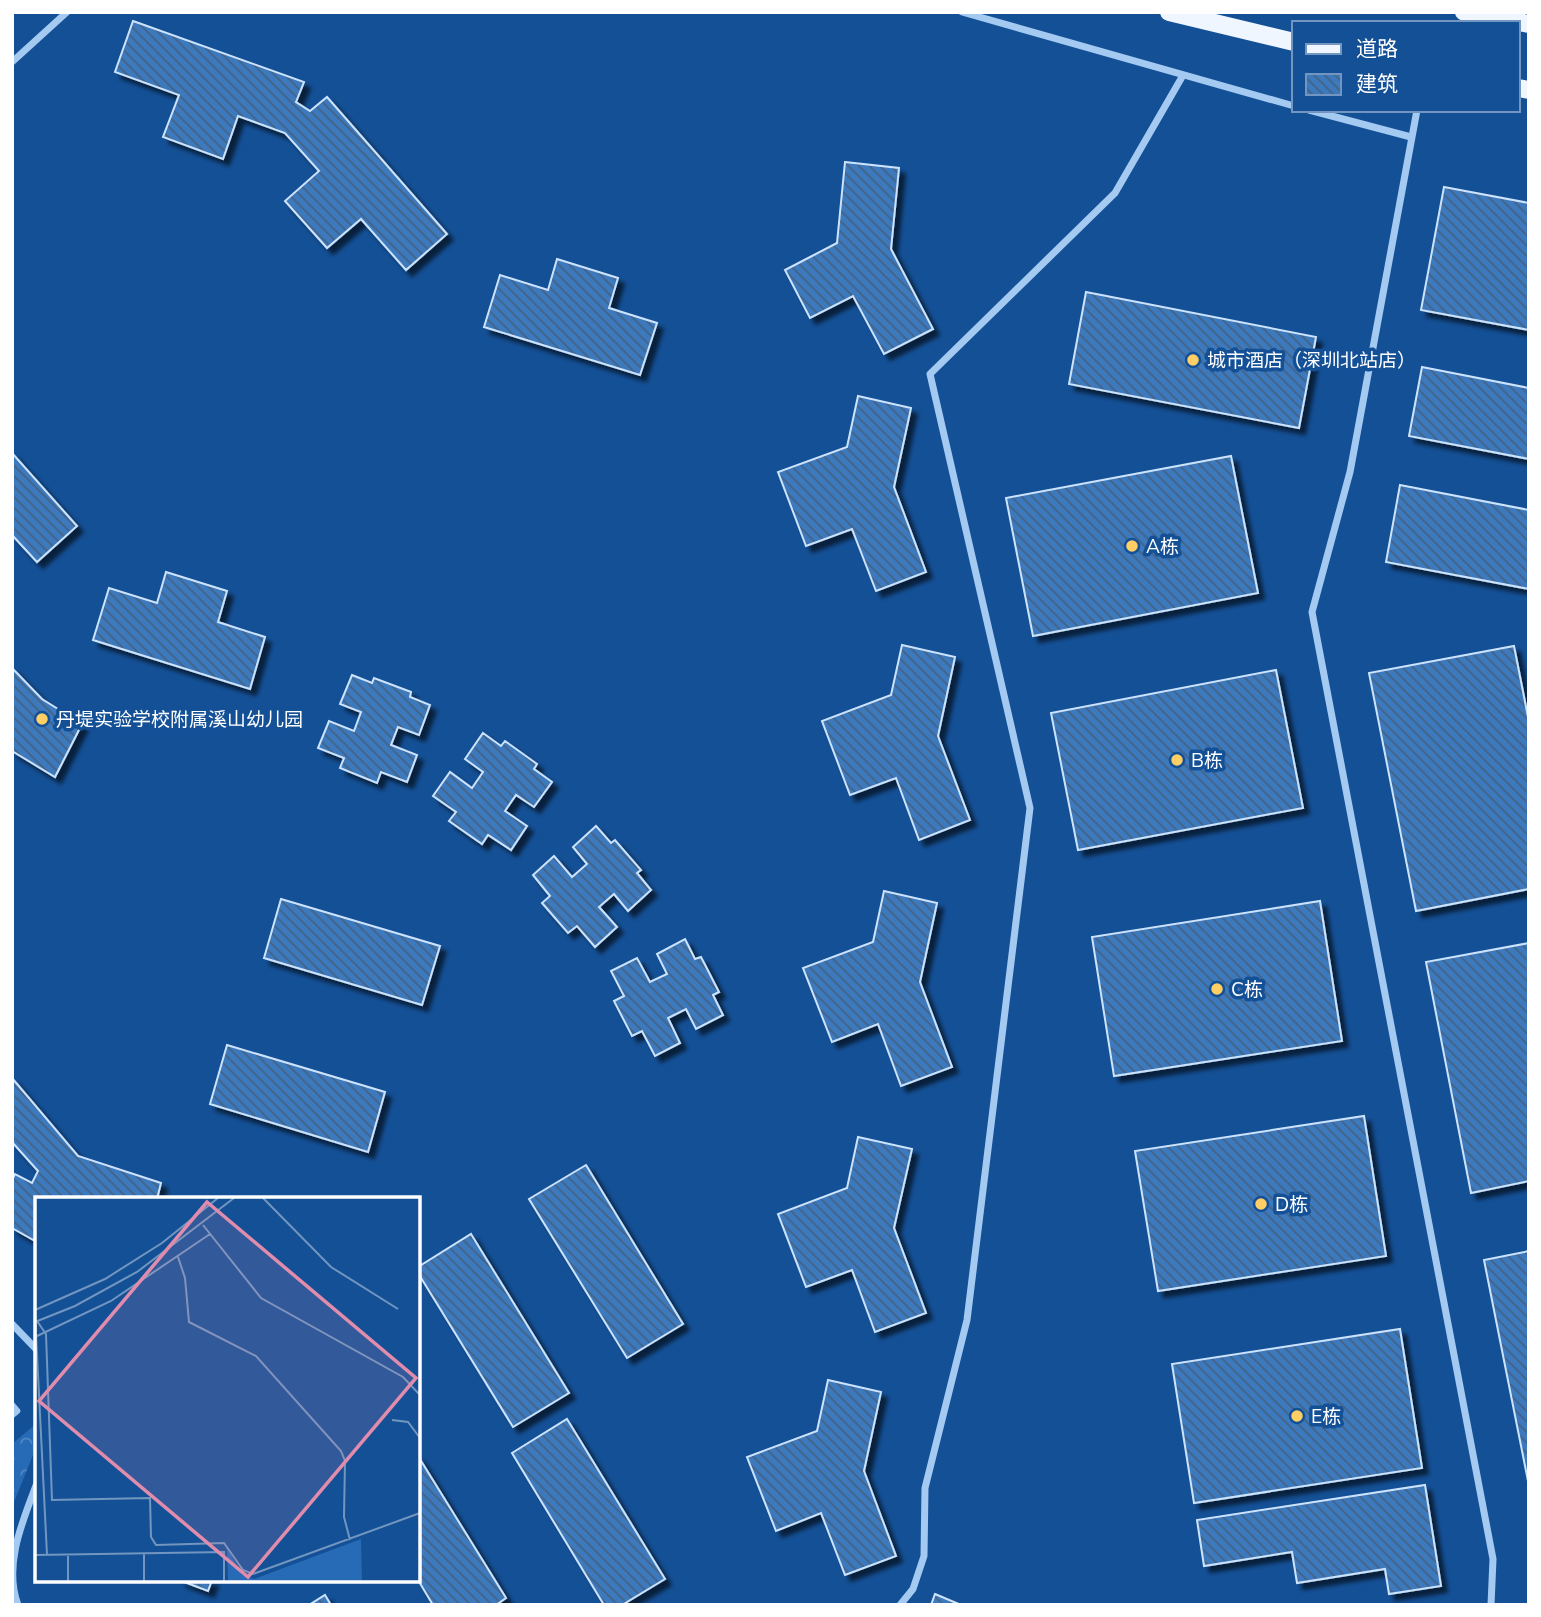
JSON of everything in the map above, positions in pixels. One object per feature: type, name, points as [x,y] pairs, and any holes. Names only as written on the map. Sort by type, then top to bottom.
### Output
[{"type":"main road","points":[[1169,12],[1292,42]]},
{"type":"main road","points":[[1464,12],[1513,21]]},
{"type":"street","points":[[12,62],[66,12]]},
{"type":"street","points":[[962,12],[1182,77],[1292,105]]},
{"type":"street","points":[[900,1605],[913,1589],[925,1556],[925,1488],[967,1320],[1030,808],[930,374],[1115,193],[1182,77]]},
{"type":"street","points":[[1317,112],[1411,137]]},
{"type":"street","points":[[1417,112],[1350,472],[1312,612],[1493,1559],[1491,1605]]},
{"type":"street","points":[[12,1324],[35,1348]]},
{"type":"street","points":[[18,1605],[13,1568],[20,1527],[35,1488]]},
{"type":"lane","points":[[12,1404],[18,1411],[12,1416]]},
{"type":"green space","points":[[35,1425],[35,1450],[12,1507],[12,1444]]},
{"type":"building","points":[[133,21],[304,82],[296,102],[310,111],[327,97],[447,234],[406,270],[361,219],[327,248],[285,201],[319,171],[285,133],[238,116],[223,159],[163,137],[179,95],[115,72]]},
{"type":"building","points":[[845,162],[899,168],[891,249],[933,329],[884,354],[853,296],[810,318],[785,270],[837,243]]},
{"type":"building","points":[[1444,187],[1529,203],[1529,330],[1421,310]]},
{"type":"building","points":[[557,259],[618,278],[609,308],[657,323],[640,375],[484,327],[500,275],[548,290]]},
{"type":"building","name":"城市酒店（深圳北站店）","points":[[1086,292],[1316,337],[1299,428],[1069,384]]},
{"type":"building","points":[[1422,367],[1529,388],[1529,459],[1409,436]]},
{"type":"building","points":[[858,396],[911,408],[894,487],[926,572],[876,591],[852,529],[806,546],[778,472],[847,447]]},
{"type":"building","points":[[12,453],[77,526],[37,562],[12,535]]},
{"type":"building","name":"A栋","points":[[1231,456],[1258,593],[1033,636],[1006,498]]},
{"type":"building","points":[[1400,485],[1529,510],[1529,589],[1386,562]]},
{"type":"building","points":[[166,572],[227,591],[218,622],[265,637],[250,689],[93,640],[109,588],[157,603]]},
{"type":"building","points":[[902,645],[955,657],[938,736],[970,820],[919,840],[896,778],[850,795],[822,721],[891,695]]},
{"type":"building","points":[[1514,646],[1529,722],[1529,889],[1416,911],[1369,673]]},
{"type":"building","name":"丹堤实验学校附属溪山幼儿园","points":[[12,668],[42,699],[82,724],[55,777],[12,751]]},
{"type":"building","name":"B栋","points":[[1276,670],[1303,808],[1078,850],[1051,713]]},
{"type":"building","points":[[352,675],[372,683],[374,678],[411,692],[410,697],[430,705],[419,735],[398,727],[391,745],[417,755],[407,782],[381,772],[377,783],[340,768],[344,758],[318,748],[329,721],[354,731],[361,712],[340,704]]},
{"type":"building","points":[[483,733],[501,746],[505,741],[537,764],[534,769],[552,782],[534,807],[516,795],[505,811],[527,826],[511,850],[488,835],[482,844],[449,821],[456,812],[433,796],[450,772],[472,788],[483,772],[465,759]]},
{"type":"building","points":[[596,826],[611,843],[615,840],[641,870],[637,873],[651,890],[628,911],[614,894],[599,907],[617,927],[595,947],[577,926],[568,933],[542,903],[550,896],[533,875],[554,856],[572,877],[587,864],[573,847]]},
{"type":"building","points":[[884,891],[937,903],[920,982],[952,1067],[901,1086],[878,1024],[832,1042],[803,968],[873,942]]},
{"type":"building","points":[[281,899],[440,946],[422,1005],[264,958]]},
{"type":"building","name":"C栋","points":[[1320,901],[1342,1041],[1114,1076],[1092,937]]},
{"type":"building","points":[[685,939],[695,959],[701,957],[719,992],[713,995],[723,1015],[696,1029],[686,1009],[668,1018],[680,1043],[655,1056],[642,1031],[632,1036],[614,1001],[624,996],[611,971],[637,958],[650,982],[667,974],[657,954]]},
{"type":"building","points":[[1529,943],[1529,1181],[1471,1193],[1426,962]]},
{"type":"building","points":[[227,1045],[385,1092],[368,1152],[210,1104]]},
{"type":"building","points":[[12,1078],[78,1156],[161,1183],[158,1197],[35,1197],[35,1241],[12,1228],[12,1180],[15,1174],[32,1183],[38,1171],[12,1142]]},
{"type":"building","name":"D栋","points":[[1364,1116],[1386,1256],[1158,1291],[1135,1151]]},
{"type":"building","points":[[858,1137],[912,1149],[894,1228],[926,1313],[875,1332],[852,1270],[806,1287],[778,1214],[847,1188]]},
{"type":"building","points":[[586,1165],[683,1324],[627,1358],[529,1199]]},
{"type":"building","points":[[471,1234],[569,1393],[513,1427],[420,1276],[420,1266]]},
{"type":"building","points":[[1529,1251],[1529,1480],[1528,1481],[1484,1260]]},
{"type":"building","name":"E栋","points":[[1400,1329],[1422,1468],[1194,1503],[1172,1364]]},
{"type":"building","points":[[828,1380],[881,1392],[864,1471],[896,1556],[845,1575],[821,1513],[776,1531],[747,1457],[817,1431]]},
{"type":"building","points":[[567,1419],[665,1579],[622,1605],[604,1605],[512,1453]]},
{"type":"building","points":[[420,1459],[506,1598],[496,1605],[433,1605],[419,1582]]},
{"type":"building","points":[[1425,1485],[1441,1586],[1389,1594],[1385,1569],[1297,1583],[1292,1552],[1204,1566],[1197,1520]]},
{"type":"building","points":[[184,1582],[211,1582],[208,1591]]},
{"type":"building","points":[[935,1594],[961,1605],[931,1605]]},
{"type":"building","points":[[325,1595],[331,1605],[309,1605]]},
{"type":"place","name":"城市酒店（深圳北站店）","points":[[1193,360]]},
{"type":"place","name":"A栋","points":[[1132,546]]},
{"type":"place","name":"丹堤实验学校附属溪山幼儿园","points":[[42,719]]},
{"type":"place","name":"B栋","points":[[1177,760]]},
{"type":"place","name":"C栋","points":[[1217,989]]},
{"type":"place","name":"D栋","points":[[1261,1204]]},
{"type":"place","name":"E栋","points":[[1297,1416]]}]
